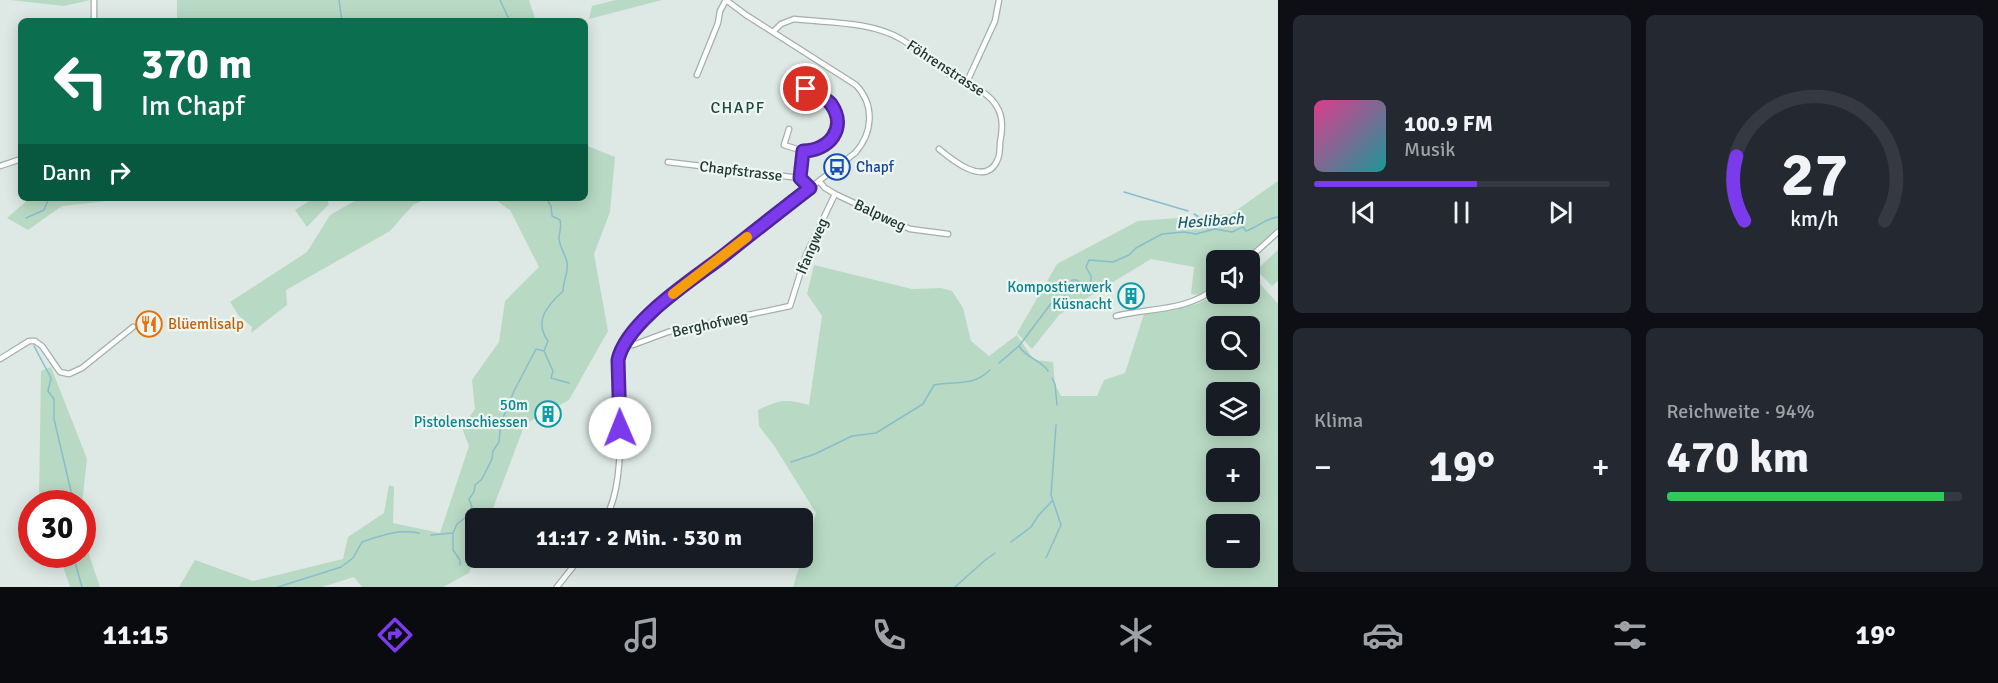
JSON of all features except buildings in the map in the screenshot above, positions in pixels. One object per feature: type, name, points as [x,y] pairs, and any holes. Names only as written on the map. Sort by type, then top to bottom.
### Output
[{"type":"street","points":[[93,0],[94,18]]},
{"type":"street","points":[[611,508],[615,492],[620,428],[618,360],[624,345],[639,325],[658,306],[855,153],[864,141],[870,121],[867,101],[856,85],[726,0],[697,75]]},
{"type":"street","points":[[966,84],[995,21],[999,0]]},
{"type":"street","name":"Föhrenstrasse","points":[[773,32],[781,24],[794,19],[880,30],[901,39],[949,74],[992,99],[999,110],[1002,127],[998,160],[993,167],[976,172],[939,149]]},
{"type":"street","points":[[789,129],[784,145],[803,151],[816,150],[833,137],[837,125],[836,115],[831,105],[824,98],[806,89]]},
{"type":"street","points":[[800,178],[803,151]]},
{"type":"street","points":[[0,166],[18,160]]},
{"type":"street","name":"Chapfstrasse","points":[[668,162],[800,178],[810,188]]},
{"type":"street","name":"Balpweg","points":[[819,181],[835,194],[910,230],[948,234]]},
{"type":"street","name":"Ifangweg","points":[[792,300],[806,255],[835,194]]},
{"type":"street","points":[[1258,250],[1278,232]]},
{"type":"street","points":[[1116,316],[1190,303],[1206,296]]},
{"type":"street","name":"Berghofweg","points":[[624,345],[633,345],[668,332],[787,308],[792,300]]},
{"type":"street","points":[[0,359],[28,341],[35,341],[42,346],[60,372],[69,374],[82,368],[133,327]]},
{"type":"street","points":[[557,587],[572,568]]},
{"type":"green space","points":[[10,0],[90,0],[64,6]]},
{"type":"green space","points":[[177,0],[529,0],[535,18],[177,18]]},
{"type":"green space","points":[[616,0],[662,0],[589,19],[592,6]]},
{"type":"green space","points":[[588,146],[615,157],[610,212],[594,254],[608,331],[569,400],[525,424],[493,508],[465,508],[465,568],[471,568],[469,573],[443,587],[362,587],[354,577],[322,587],[179,587],[195,560],[253,581],[343,559],[348,537],[384,513],[389,485],[394,487],[393,523],[440,533],[469,446],[462,428],[475,409],[472,380],[499,342],[505,301],[539,267],[510,210],[497,201],[588,201]]},
{"type":"green space","points":[[1278,181],[1278,229],[1253,250],[1206,250],[1206,291],[1202,295],[1191,294],[1194,267],[1151,259],[1059,315],[1032,349],[1017,333],[1057,264],[1138,221],[1231,214]]},
{"type":"green space","points":[[27,201],[107,201],[62,206],[28,230],[7,218]]},
{"type":"green space","points":[[309,201],[328,201],[329,204],[307,227],[295,210]]},
{"type":"green space","points":[[355,201],[422,201],[413,205],[390,231],[286,290],[287,305],[251,333],[252,327],[239,316],[230,302],[307,252],[330,215]]},
{"type":"green space","points":[[1278,250],[1278,281],[1272,286],[1260,274],[1260,266]]},
{"type":"green space","points":[[814,265],[912,289],[941,288],[952,291],[963,308],[971,341],[989,356],[1017,335],[1034,360],[1053,362],[1055,384],[1061,396],[1097,396],[1104,380],[1125,373],[1144,314],[1197,304],[1206,300],[1206,304],[1260,304],[1260,283],[1278,304],[1278,587],[793,587],[799,568],[813,568],[813,523],[816,513],[775,447],[759,426],[758,410],[783,401],[809,405],[822,316],[807,294]]},
{"type":"green space","points":[[51,367],[87,459],[84,490],[39,490],[41,371]]},
{"type":"green space","points":[[63,568],[94,568],[100,587],[70,587]]},
{"type":"waterway","points":[[339,0],[342,18]]},
{"type":"waterway","points":[[500,0],[508,18]]},
{"type":"waterway","points":[[1124,192],[1188,211]]},
{"type":"waterway","points":[[26,218],[44,210],[48,201]]},
{"type":"waterway","points":[[431,535],[453,533],[457,524],[465,518],[472,507],[469,499],[492,459],[493,451],[499,442],[501,423],[514,391],[536,349],[544,351],[548,341],[544,334],[542,320],[552,302],[563,291],[567,265],[559,239],[560,220],[552,216],[548,201]]},
{"type":"waterway","points":[[1194,214],[1201,218],[1202,224],[1209,230]]},
{"type":"waterway","name":"Heslibach","points":[[999,363],[1019,346],[1053,301],[1066,294],[1072,280],[1077,280],[1084,286],[1091,282],[1091,276],[1086,267],[1089,260],[1113,262],[1129,255],[1136,248],[1162,234],[1184,232],[1196,234],[1215,229],[1232,232],[1243,227],[1246,231],[1278,217]]},
{"type":"waterway","points":[[34,346],[51,378],[48,391],[54,399],[54,419],[71,490]]},
{"type":"waterway","points":[[1019,346],[1048,371]]},
{"type":"waterway","points":[[544,351],[553,371],[551,378],[569,383]]},
{"type":"waterway","name":"Heslibach","points":[[791,462],[815,454],[852,436],[876,433],[923,404],[934,385],[970,381],[983,376],[990,370]]},
{"type":"waterway","points":[[1052,378],[1055,384],[1057,405]]},
{"type":"waterway","points":[[1046,558],[1061,525],[1051,495],[1056,425]]},
{"type":"waterway","points":[[1011,542],[1031,527],[1052,501]]},
{"type":"waterway","points":[[278,587],[341,567],[353,558],[362,542],[397,532],[419,533]]},
{"type":"waterway","points":[[453,533],[453,550],[460,560],[460,565]]},
{"type":"waterway","points":[[955,587],[995,553]]},
{"type":"waterway","points":[[77,568],[82,587]]},
{"type":"slow traffic","points":[[673,294],[747,237]]},
{"type":"place","name":"Chapf","points":[[837,167]]},
{"type":"place","name":"Kompostierwerk Küsnacht","points":[[1131,296]]},
{"type":"place","name":"Blüemlisalp","points":[[149,324]]},
{"type":"place","name":"50m Pistolenschiessen","points":[[548,414]]},
{"type":"district","name":"CHAPF","points":[[738,108]]},
{"type":"route","points":[[620,428],[618,360],[629,338],[658,306],[810,188],[800,178],[803,151],[816,150],[829,142],[836,131],[837,120],[828,101],[806,89]]}]
